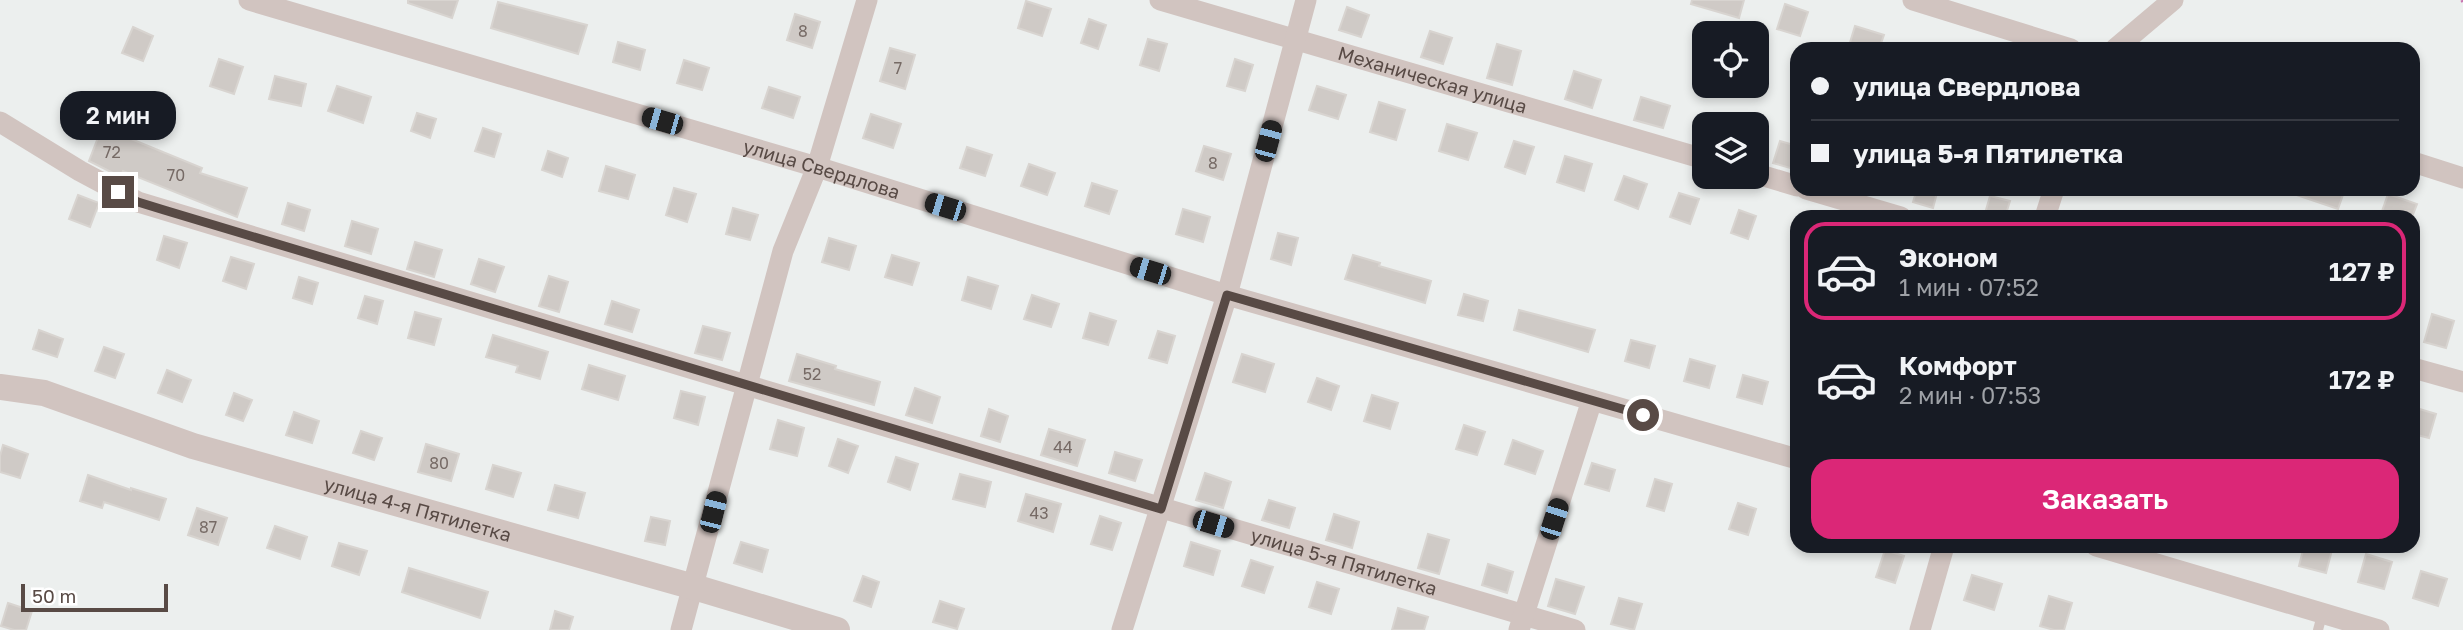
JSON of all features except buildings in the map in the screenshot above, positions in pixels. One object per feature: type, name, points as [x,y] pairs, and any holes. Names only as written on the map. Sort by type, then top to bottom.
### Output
[{"type":"street","name":"улица Свердлова","points":[[249,0],[817,167],[1227,295],[1790,457]]},
{"type":"street","points":[[681,630],[783,251],[817,167],[867,0]]},
{"type":"street","name":"Механическая улица","points":[[1160,0],[1692,155]]},
{"type":"street","points":[[1122,630],[1227,295],[1306,0]]},
{"type":"street","points":[[1913,0],[2048,42]]},
{"type":"street","points":[[2123,42],[2173,0]]},
{"type":"street","name":"улица 5-я Пятилетка","points":[[0,122],[80,171],[138,202],[1161,509],[1521,622],[1575,630]]},
{"type":"street","points":[[2420,164],[2463,178]]},
{"type":"street","points":[[1769,178],[1790,184]]},
{"type":"street","points":[[1830,196],[1877,210]]},
{"type":"street","points":[[2420,370],[2463,382]]},
{"type":"street","name":"улица 4-я Пятилетка","points":[[0,387],[44,393],[193,446],[837,630]]},
{"type":"street","points":[[1521,622],[1592,400]]},
{"type":"street","points":[[1920,630],[1942,553]]},
{"type":"street","points":[[2117,553],[2320,622],[2379,630]]},
{"type":"route","points":[[118,192],[164,210],[1161,509],[1227,295],[1643,415]]}]
